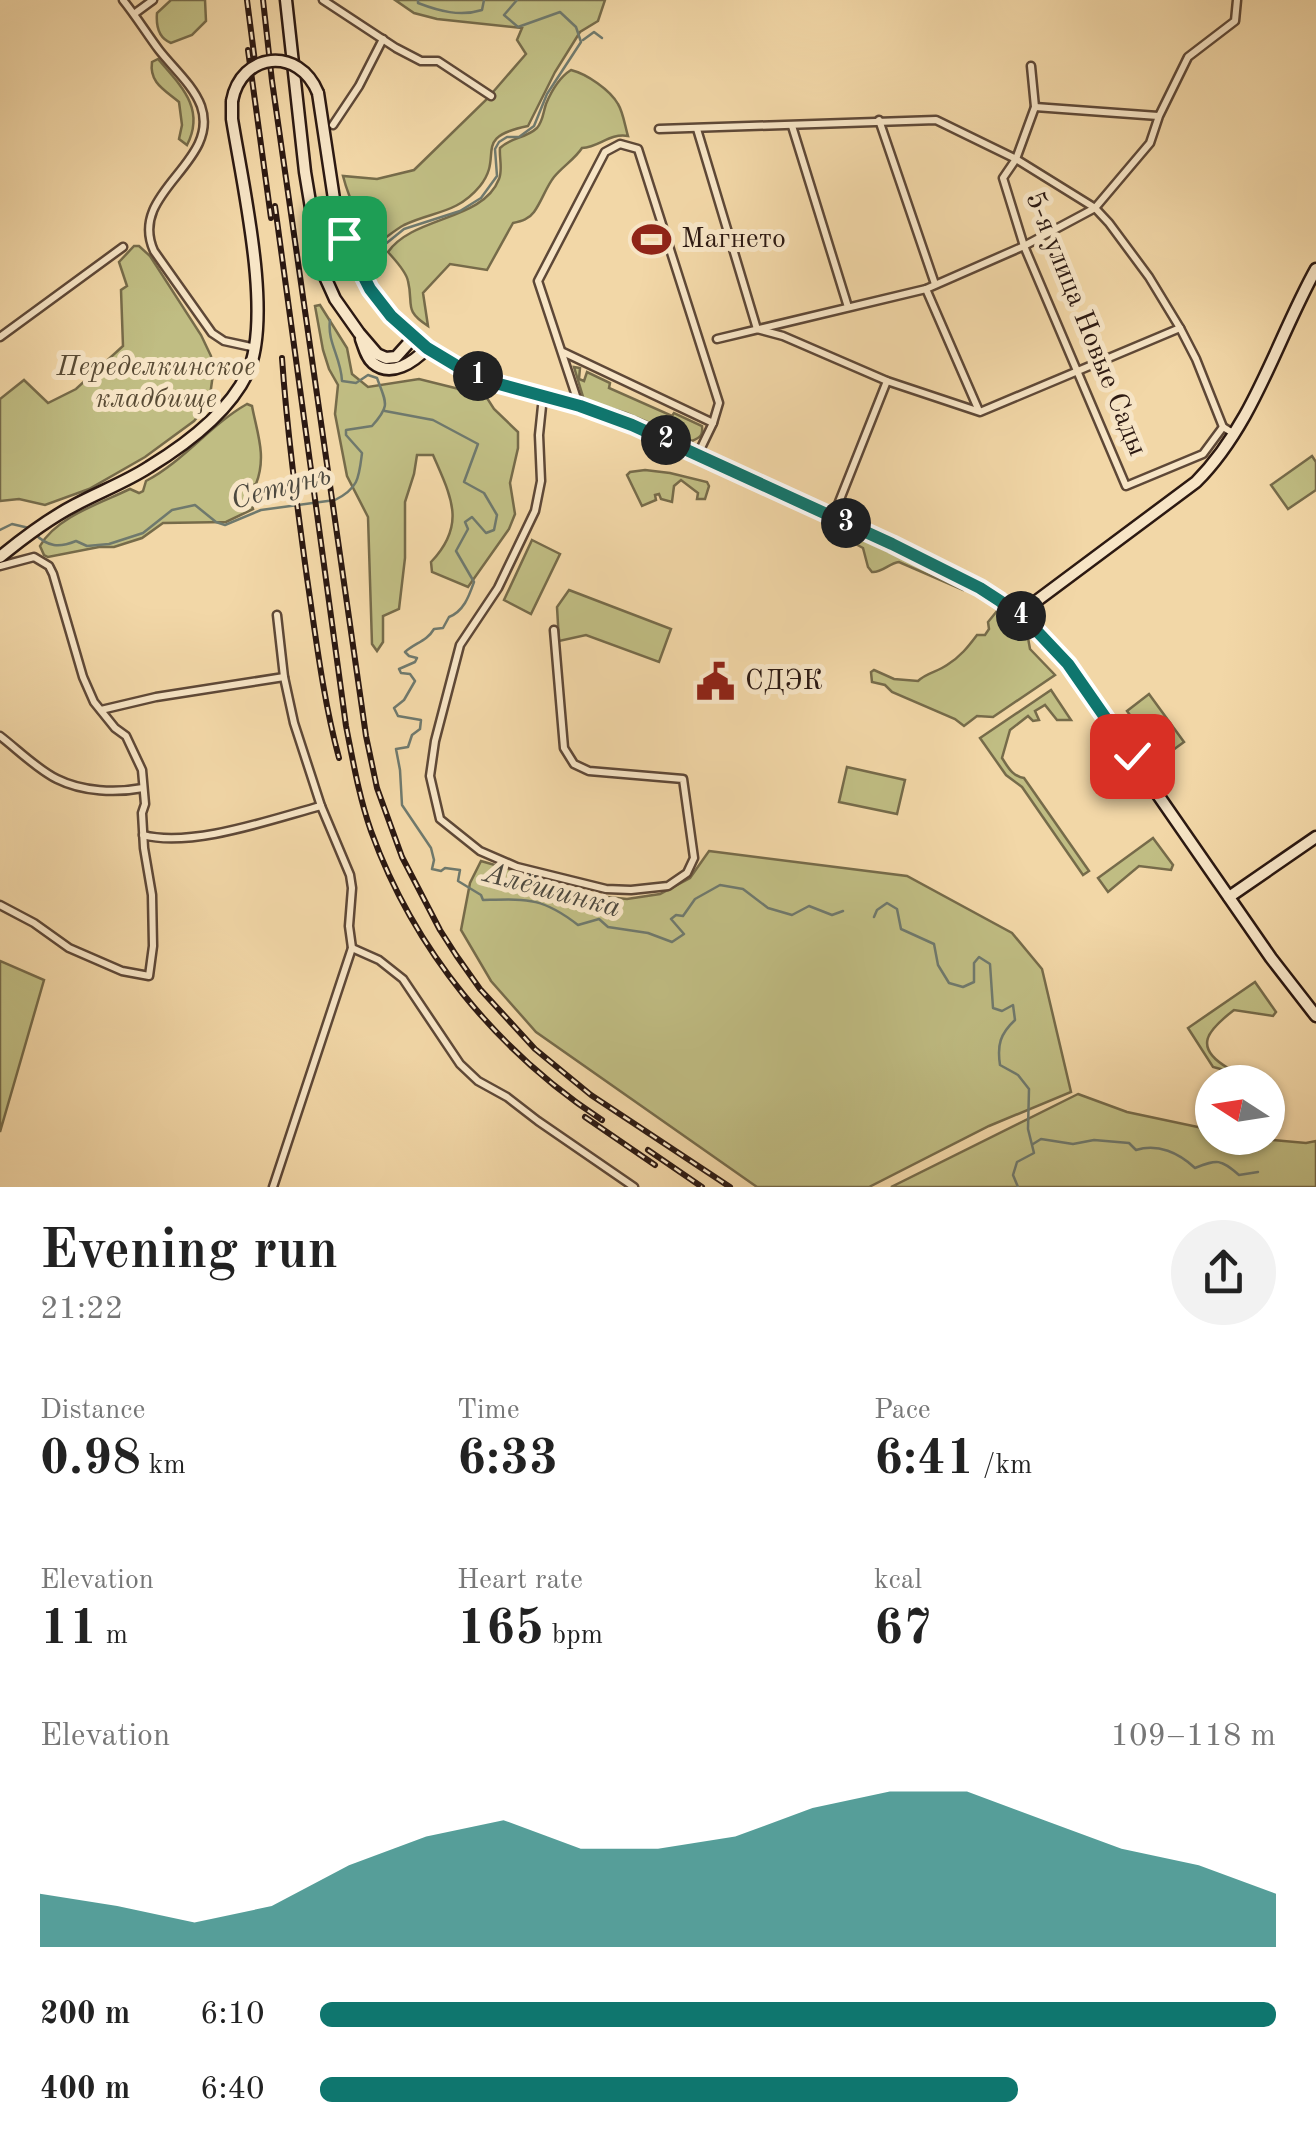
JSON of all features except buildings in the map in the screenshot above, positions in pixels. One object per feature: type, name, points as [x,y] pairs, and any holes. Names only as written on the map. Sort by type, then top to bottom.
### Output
[{"type":"main road","points":[[286,0],[305,172],[325,281],[359,333],[378,354],[386,358],[400,355],[414,337]]},
{"type":"main road","points":[[0,557],[51,519],[148,468],[186,441],[241,385],[256,348],[259,324],[232,102],[244,75],[256,66],[283,61],[300,68],[312,79],[318,93],[344,238],[375,297],[391,316],[427,348],[462,369],[580,406],[698,454],[980,588],[1019,614],[1068,664],[1271,958],[1316,1016]]},
{"type":"main road","points":[[1019,614],[1196,482],[1215,463],[1228,430],[1262,383],[1293,310],[1316,269]]},
{"type":"main road","points":[[359,333],[367,356],[382,367],[410,364],[427,348]]},
{"type":"main road","points":[[1229,897],[1316,836]]},
{"type":"street","points":[[123,0],[195,94],[203,116],[202,132],[194,151],[151,214],[147,227],[150,241],[212,334],[224,342],[256,348]]},
{"type":"street","points":[[134,14],[152,0]]},
{"type":"street","points":[[323,0],[421,61],[438,61],[491,96]]},
{"type":"street","points":[[717,338],[926,289],[1024,246],[1095,208],[1150,142],[1188,57],[1235,22],[1237,0]]},
{"type":"street","points":[[333,125],[384,38]]},
{"type":"street","name":"5-я улица Новые Сады","points":[[1031,66],[1035,108],[1016,159],[1003,178],[1024,246],[1126,486],[1203,454],[1228,430]]},
{"type":"street","points":[[1035,108],[1159,116]]},
{"type":"street","points":[[878,120],[936,284]]},
{"type":"street","points":[[659,129],[936,120],[1016,159],[1095,208],[1109,223],[1180,328],[1228,430]]},
{"type":"street","points":[[792,126],[848,308]]},
{"type":"street","points":[[697,129],[757,329]]},
{"type":"street","points":[[580,406],[538,281],[605,152],[620,144],[638,149],[719,403],[698,454]]},
{"type":"street","points":[[0,336],[123,247]]},
{"type":"street","points":[[926,289],[980,412]]},
{"type":"street","points":[[757,329],[980,412],[1180,328]]},
{"type":"street","points":[[562,352],[712,423]]},
{"type":"street","points":[[556,400],[570,378]]},
{"type":"street","points":[[833,516],[888,380]]},
{"type":"street","points":[[542,406],[538,434],[541,482],[536,511],[481,616],[460,646],[435,741],[430,776],[440,819],[480,851],[516,867],[606,889],[668,886],[686,873],[694,858],[683,779],[590,771],[574,764],[564,748],[554,630]]},
{"type":"street","points":[[0,566],[34,558],[49,566],[94,702],[126,736],[137,756],[142,770],[143,835],[152,895],[148,976],[122,971],[68,948],[34,923],[0,906]]},
{"type":"street","points":[[273,1187],[352,948],[350,875],[294,723],[276,616]]},
{"type":"street","points":[[102,710],[284,677]]},
{"type":"street","points":[[0,736],[56,779],[90,789],[123,792],[143,788]]},
{"type":"street","points":[[143,835],[168,839],[200,836],[322,806]]},
{"type":"street","points":[[352,948],[380,960],[403,979],[460,1064],[478,1081],[507,1096],[538,1122],[634,1187]]},
{"type":"green space","points":[[171,0],[205,0],[206,21],[192,35],[171,43],[161,34],[157,13]]},
{"type":"green space","points":[[395,0],[605,0],[598,21],[580,32],[555,72],[528,126],[510,131],[494,142],[487,175],[480,186],[462,202],[404,225],[378,243],[357,212],[343,176],[377,179],[414,170],[487,99],[526,54],[517,40],[522,28],[437,19],[414,13]]},
{"type":"green space","points":[[158,59],[182,88],[192,108],[194,120],[187,145],[179,139],[179,102],[153,75],[152,62]]},
{"type":"green space","points":[[571,70],[598,83],[614,99],[628,136],[615,136],[582,148],[554,177],[532,214],[513,223],[487,270],[450,264],[423,293],[428,326],[412,311],[407,277],[388,252],[414,231],[463,211],[491,193],[500,175],[500,148],[537,128],[553,90]]},
{"type":"green space","name":"Переделкинское кладбище","points":[[134,246],[150,256],[201,335],[211,356],[209,403],[194,421],[145,457],[89,489],[45,505],[19,499],[0,501],[0,399],[24,380],[48,403],[76,389],[123,346],[121,290],[127,286],[119,262]]},
{"type":"green space","points":[[320,305],[347,348],[352,374],[368,387],[419,379],[467,391],[487,398],[518,432],[510,483],[515,514],[509,529],[468,587],[432,572],[431,562],[449,535],[452,510],[433,455],[417,455],[405,502],[405,558],[399,609],[383,616],[383,642],[377,651],[372,644],[368,517],[347,476],[335,414],[338,385],[323,350],[315,306]]},
{"type":"green space","points":[[574,367],[580,368],[579,379],[584,381],[587,372],[610,383],[609,388],[702,426],[701,435],[692,441],[584,400]]},
{"type":"green space","points":[[247,404],[252,406],[261,454],[256,484],[246,487],[253,509],[226,522],[163,523],[142,538],[114,547],[44,555],[40,546],[57,527],[130,489],[143,491],[146,481]]},
{"type":"green space","points":[[1312,456],[1316,462],[1316,490],[1288,509],[1271,485]]},
{"type":"green space","points":[[645,470],[707,482],[705,499],[697,499],[698,493],[681,480],[674,486],[672,502],[661,499],[659,494],[655,495],[656,500],[642,506],[627,475]]},
{"type":"green space","points":[[844,530],[964,588],[899,562],[872,572],[863,548],[839,535]]},
{"type":"green space","points":[[532,540],[560,554],[531,614],[504,600]]},
{"type":"green space","points":[[569,590],[671,629],[659,662],[586,635],[559,641],[557,607]]},
{"type":"green space","points":[[997,611],[1028,638],[1030,649],[1055,675],[993,717],[977,716],[964,726],[872,682],[874,670],[894,679],[918,681],[943,667],[977,635],[985,635],[988,622]]},
{"type":"green space","points":[[1051,690],[1071,720],[1057,720],[1045,705],[1035,711],[1039,720],[1028,716],[1010,730],[1002,758],[1013,773],[1024,778],[1089,871],[1083,875],[1022,787],[1006,775],[980,738]]},
{"type":"green space","points":[[1149,694],[1184,742],[1162,758],[1127,711]]},
{"type":"green space","points":[[847,767],[905,780],[897,814],[839,802]]},
{"type":"green space","points":[[1153,838],[1173,865],[1171,870],[1139,866],[1108,892],[1098,878]]},
{"type":"green space","points":[[709,851],[907,876],[1012,933],[1042,969],[1071,1092],[989,1126],[869,1187],[757,1187],[536,1032],[491,981],[461,930],[470,883],[481,861],[586,895],[627,899],[660,894],[690,878]]},
{"type":"green space","points":[[0,961],[44,980],[0,1132]]},
{"type":"green space","points":[[1255,982],[1276,1012],[1273,1016],[1234,1010],[1225,1017],[1211,1032],[1207,1046],[1224,1065],[1212,1065],[1188,1028]]},
{"type":"green space","points":[[1078,1094],[1127,1112],[1195,1126],[1195,1155],[1285,1155],[1285,1141],[1316,1141],[1316,1187],[891,1187]]},
{"type":"waterway","name":"Сетунь","points":[[418,0],[434,8],[466,13],[482,10],[484,0]]},
{"type":"waterway","name":"Сетунь","points":[[383,246],[404,229],[460,211],[481,198],[497,176],[495,149],[499,142],[519,137],[534,126],[547,94],[581,42],[576,27],[560,12],[518,27],[504,15],[517,0]]},
{"type":"waterway","points":[[583,40],[594,32],[602,38]]},
{"type":"waterway","name":"Сетунь","points":[[35,534],[54,545],[76,541],[87,546],[109,544],[143,533],[172,510],[195,505],[225,525],[261,510],[343,496],[356,481],[362,453],[346,430],[372,426],[385,404],[377,378],[368,375],[356,383],[342,381],[330,336],[330,320]]},
{"type":"waterway","name":"Алёшинка","points":[[385,411],[433,420],[478,444],[464,482],[484,493],[497,515],[494,530],[486,533],[472,517],[465,522],[468,529],[456,551],[474,582],[468,598],[443,628],[434,629],[405,652],[417,658],[399,669],[415,681],[394,708],[398,716],[421,720],[420,729],[412,735],[408,747],[396,749],[402,805],[431,848],[432,869],[460,870],[458,881],[483,900],[534,902],[554,909],[578,925],[599,919],[608,927],[648,933],[672,942],[684,934],[671,919],[683,916],[695,899],[720,885],[743,889],[768,908],[792,915],[809,906],[832,915],[843,911]]},
{"type":"waterway","name":"Сетунь","points":[[0,530],[12,524],[29,528]]},
{"type":"waterway","name":"Алёшинка","points":[[874,917],[887,903],[897,909],[901,929],[934,944],[938,965],[949,983],[963,987],[974,982],[974,963],[979,957],[990,964],[993,1008],[1002,1011],[1013,1005],[1015,1020],[1001,1040],[1000,1065],[1018,1075],[1029,1089],[1028,1129],[1034,1153],[1017,1162],[1013,1175],[1018,1187]]},
{"type":"waterway","points":[[1033,1144],[1041,1139],[1073,1144],[1094,1140],[1129,1143],[1136,1150],[1168,1151],[1195,1168],[1218,1162],[1239,1175],[1258,1172]]},
{"type":"railway","points":[[247,0],[255,62]]},
{"type":"railway","points":[[263,0],[366,736],[377,788],[402,857],[456,955],[480,989],[535,1049],[591,1095],[730,1187]]},
{"type":"railway","points":[[248,50],[271,218]]},
{"type":"railway","points":[[275,206],[346,726],[371,831],[410,917],[463,994],[528,1062],[602,1120]]},
{"type":"railway","points":[[282,358],[307,578],[324,691],[339,758]]},
{"type":"railway","points":[[585,1117],[655,1165]]},
{"type":"railway","points":[[648,1150],[702,1187]]},
{"type":"place","name":"Магнето","points":[[651,240]]},
{"type":"place","name":"СДЭК","points":[[715,682]]},
{"type":"route","points":[[344,238],[370,289],[391,316],[427,348],[462,369],[632,425],[892,544],[1000,601],[1019,614],[1068,664],[1132,756]]}]
